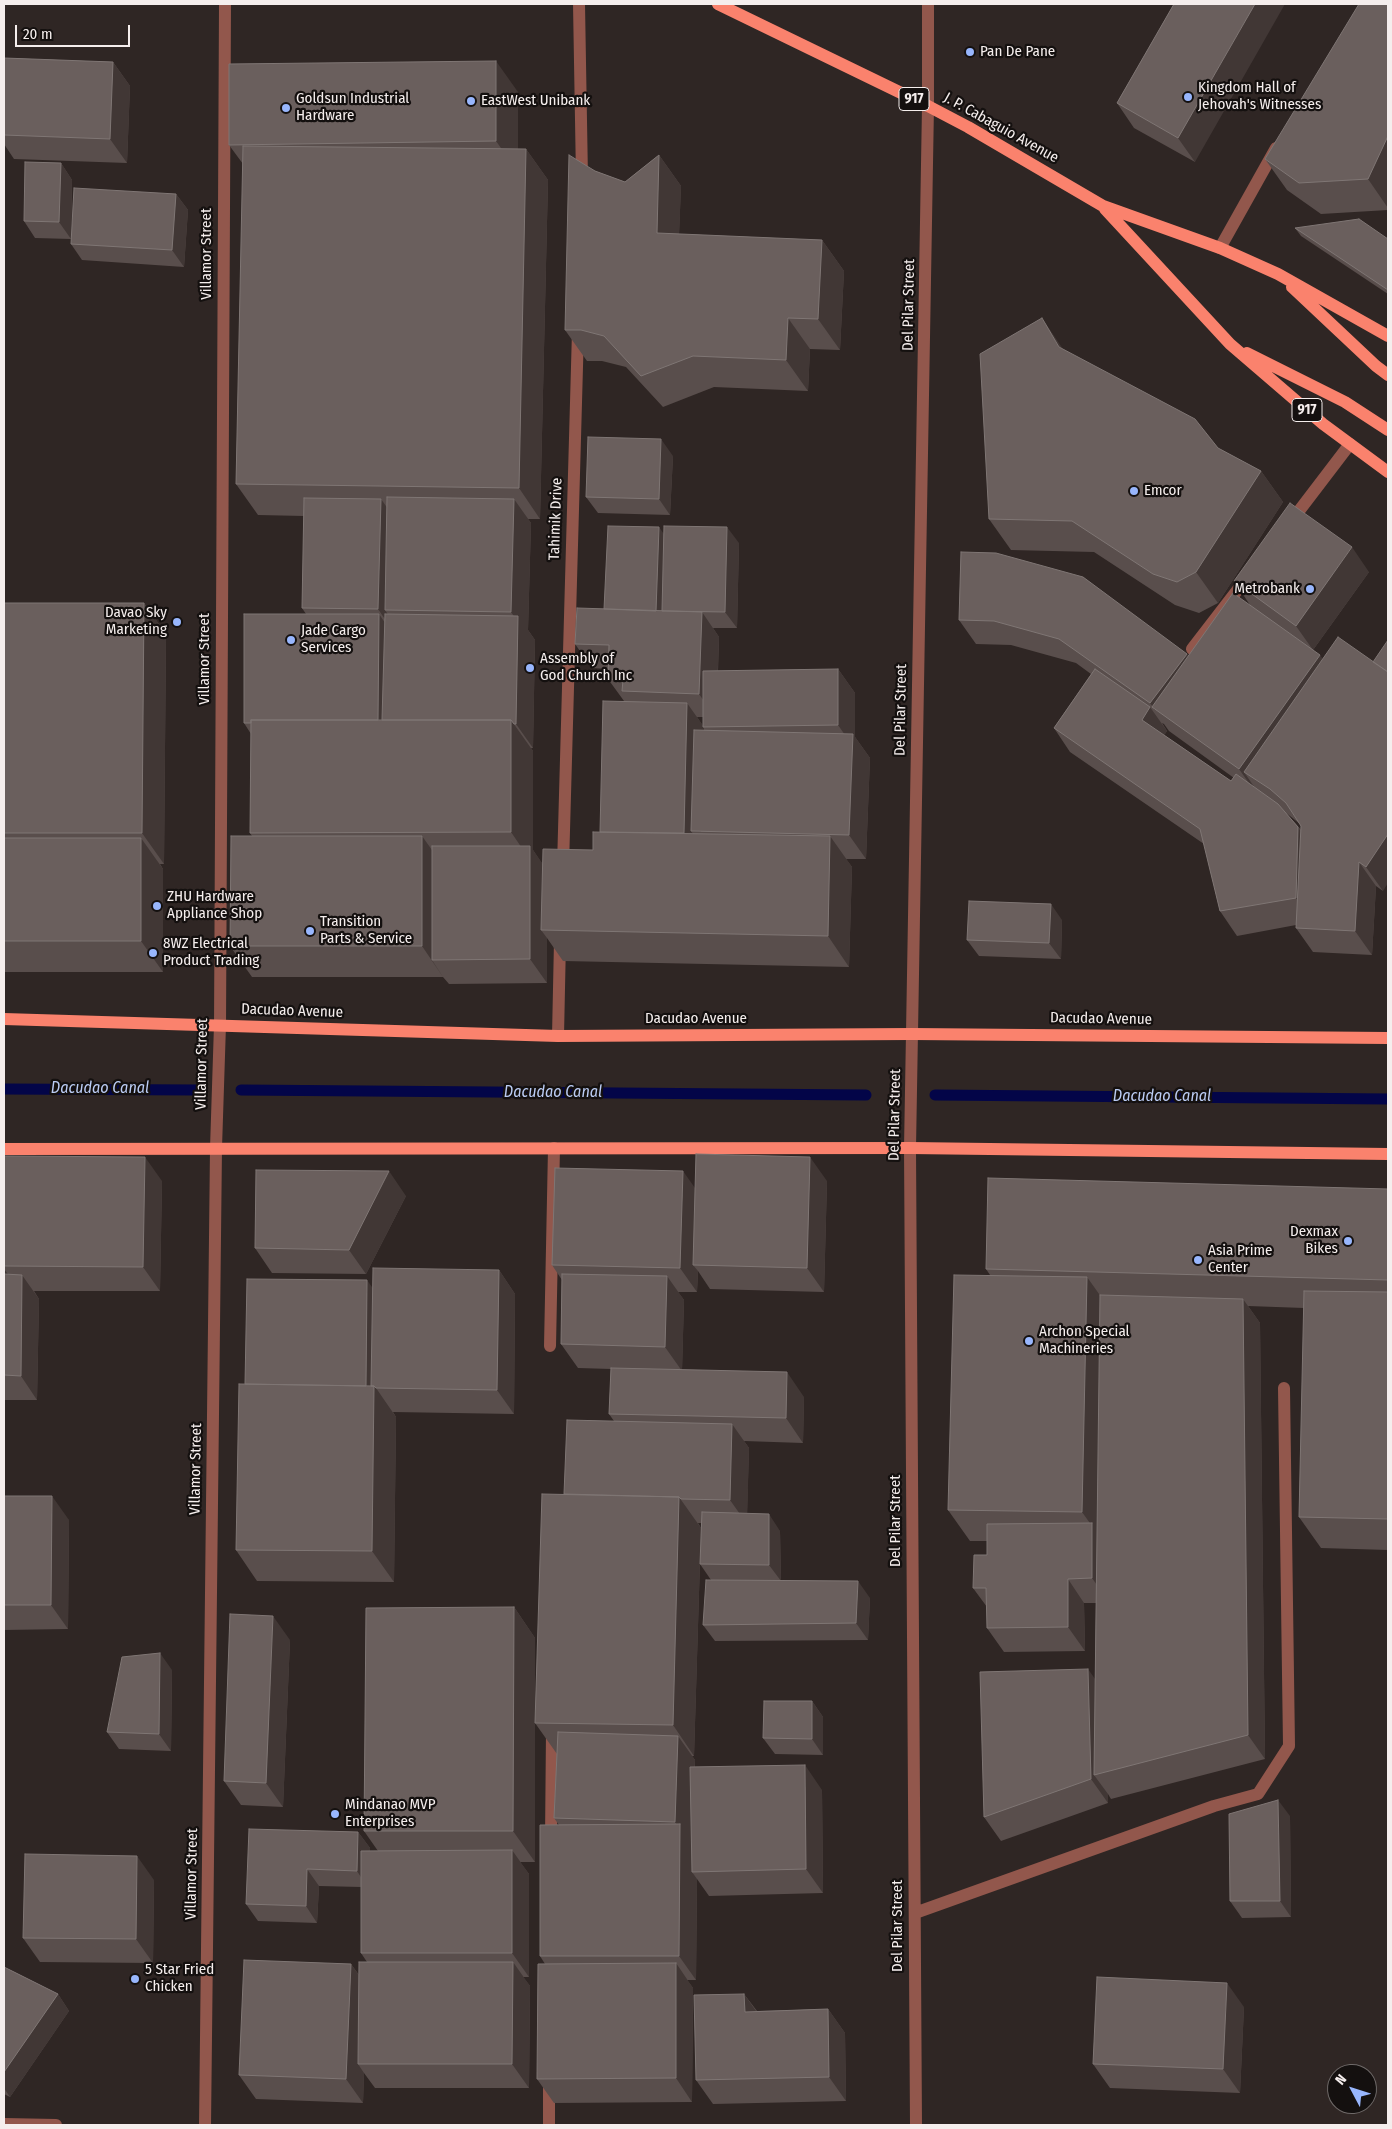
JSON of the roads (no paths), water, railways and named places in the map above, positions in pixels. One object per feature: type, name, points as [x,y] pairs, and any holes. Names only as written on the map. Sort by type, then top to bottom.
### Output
[{"type":"main road","name":"J. P. Cabaguio Avenue","points":[[718,4],[928,106],[968,127],[1103,206],[1220,248],[1278,274],[1388,336]]},
{"type":"main road","name":"J. P. Cabaguio Avenue","points":[[1103,206],[1230,344],[1350,444],[1388,472]]},
{"type":"main road","points":[[1278,274],[1388,375]]},
{"type":"main road","points":[[1230,344],[1344,402],[1388,430]]},
{"type":"main road","name":"Dacudao Avenue","points":[[4,1019],[558,1036],[912,1034],[1388,1038]]},
{"type":"main road","points":[[4,1149],[910,1148],[1388,1154]]},
{"type":"street","name":"Villamor Street","points":[[205,2125],[216,1148],[220,1025],[225,4]]},
{"type":"street","points":[[578,4],[582,186]]},
{"type":"street","name":"Del Pilar Street","points":[[916,2125],[910,1148],[928,106],[928,4]]},
{"type":"street","points":[[1220,248],[1280,141]]},
{"type":"street","name":"Tahimik Drive","points":[[562,878],[578,315]]},
{"type":"street","points":[[1284,530],[1350,444]]},
{"type":"street","points":[[1192,648],[1260,562]]},
{"type":"street","points":[[558,1036],[561,927]]},
{"type":"street","points":[[550,1346],[554,1148]]},
{"type":"street","points":[[914,1913],[1214,1806],[1258,1794],[1289,1746],[1284,1388]]},
{"type":"street","points":[[551,1856],[552,1718]]},
{"type":"street","points":[[549,2125],[550,2068]]},
{"type":"street","points":[[4,2124],[56,2125]]},
{"type":"waterway","name":"Dacudao Canal","points":[[4,1089],[196,1090]]},
{"type":"waterway","name":"Dacudao Canal","points":[[241,1090],[866,1095]]},
{"type":"waterway","name":"Dacudao Canal","points":[[935,1095],[1388,1099]]},
{"type":"place","name":"Pan De Pane","points":[[970,52]]},
{"type":"place","name":"Kingdom Hall of Jehovah's Witnesses","points":[[1188,97]]},
{"type":"place","name":"EastWest Unibank","points":[[471,101]]},
{"type":"place","name":"Goldsun Industrial Hardware","points":[[286,108]]},
{"type":"place","name":"Emcor","points":[[1134,491]]},
{"type":"place","name":"Metrobank","points":[[1310,589]]},
{"type":"place","name":"Davao Sky Marketing","points":[[177,622]]},
{"type":"place","name":"Jade Cargo Services","points":[[291,640]]},
{"type":"place","name":"Assembly of God Church Inc","points":[[530,668]]},
{"type":"place","name":"ZHU Hardware Appliance Shop","points":[[157,906]]},
{"type":"place","name":"Transition Parts & Service","points":[[310,931]]},
{"type":"place","name":"8WZ Electrical Product Trading","points":[[153,953]]},
{"type":"place","name":"Dexmax Bikes","points":[[1348,1241]]},
{"type":"place","name":"Asia Prime Center","points":[[1198,1260]]},
{"type":"place","name":"Archon Special Machineries","points":[[1029,1341]]},
{"type":"place","name":"Mindanao MVP Enterprises","points":[[335,1814]]},
{"type":"place","name":"5 Star Fried Chicken","points":[[135,1979]]}]
